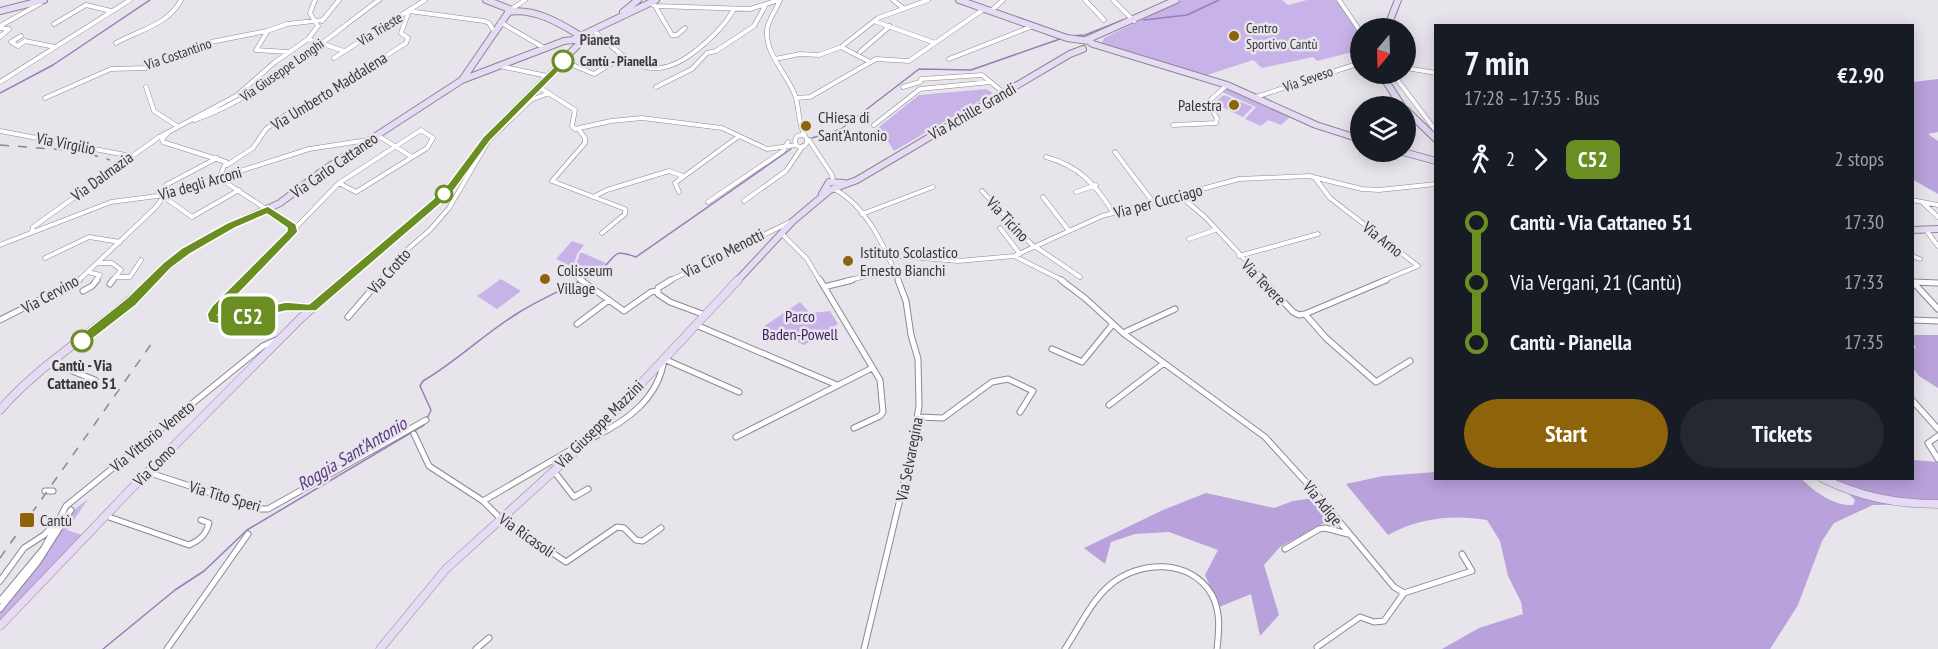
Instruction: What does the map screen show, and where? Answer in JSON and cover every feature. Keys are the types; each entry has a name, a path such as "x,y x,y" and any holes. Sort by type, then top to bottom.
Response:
{"street":[{"path":"0,11 45,0"},
{"path":"0,27 45,0"},
{"path":"0,82 130,0"},
{"path":"116,43 129,35 164,21 175,13 181,0"},
{"path":"315,0 310,13 316,24"},
{"name":"Via Costantino","path":"45,98 111,69 149,67 211,42 267,31 287,24 316,24 323,20 339,0"},
{"name":"Via Giuseppe Longhi","path":"177,126 218,111 246,97 379,0"},
{"name":"Via Trieste","path":"334,58 425,0"},
{"path":"486,0 511,11 551,18 580,38"},
{"path":"462,80 500,22 525,0"},
{"path":"616,18 638,0"},
{"path":"519,106 576,48 580,38 616,18 654,3 679,7 734,9 765,6 779,0"},
{"path":"779,0 769,23 767,35 775,59 796,98 797,123 804,136 804,145"},
{"path":"893,0 905,7"},
{"path":"775,59 800,54 819,55 841,47 874,21 905,7 928,0"},
{"path":"959,0 1085,44 1227,85 1316,125 1350,136"},
{"path":"991,11 1003,0"},
{"path":"1085,0 1104,20"},
{"path":"1113,0 1134,21"},
{"path":"1159,0 1165,6"},
{"name":"Via Achille Grandi","path":"833,185 847,185 1085,44 1176,0"},
{"path":"1339,0 1351,18"},
{"path":"1391,18 1398,0"},
{"path":"654,3 672,35 677,35 685,28"},
{"path":"54,24 86,5 112,11"},
{"path":"656,87 692,69 707,53 716,51 754,26 765,6"},
{"path":"593,30 624,56 648,67 673,67 706,43 726,24 734,9"},
{"path":"796,98 810,97 876,59 909,61 984,9"},
{"path":"409,11 485,21 494,31"},
{"name":"Via Umberto Maddalena","path":"227,165 253,148 266,129 284,116 331,91 406,43 407,38 401,32 409,11"},
{"path":"874,21 934,43"},
{"path":"500,22 546,49"},
{"name":"Via Dalmazia","path":"32,231 33,227 59,207 103,179 131,156 177,126 230,99 288,52 308,39 316,24"},
{"path":"860,52 890,26"},
{"path":"949,59 1034,26"},
{"path":"0,27 9,29 0,38"},
{"path":"267,31 256,50 288,52"},
{"path":"21,36 11,42 18,46 25,41 56,47"},
{"name":"Via Carlo Cattaneo","path":"0,410 20,387 132,302 167,265 186,251 231,226 268,210 368,140 462,80 580,38"},
{"path":"308,39 344,51"},
{"path":"706,43 704,49 707,53"},
{"path":"841,47 870,62"},
{"path":"562,62 594,74 624,56"},
{"path":"500,66 543,81 548,92"},
{"name":"Via Seveso","path":"1256,97 1350,66"},
{"path":"1416,70 1434,74"},
{"path":"903,87 920,82 921,79 982,75 1004,93"},
{"path":"519,106 543,81"},
{"path":"874,125 920,89 991,82"},
{"path":"1401,84 1434,129"},
{"path":"1173,124 1187,126 1216,123 1217,118 1207,103 1227,85"},
{"path":"146,87 154,111 177,126 163,138 163,142 225,161 227,165 219,178 292,226 293,230"},
{"path":"535,91 548,92 575,110 573,128 579,130 603,123 639,118 719,128 762,148 774,148 787,144 815,148"},
{"name":"Via Crotto","path":"348,317 402,254 430,230 449,208 489,140 531,100 548,92"},
{"name":"Via Como","path":"0,626 147,472 301,318 435,203 451,186 486,139 519,106"},
{"path":"1416,120 1434,137"},
{"path":"312,308 286,306 224,321 212,317 216,309 339,183 421,130 432,137 431,144 356,192 339,183"},
{"path":"579,130 585,143 552,181 626,212 602,233"},
{"name":"Via Virgilio","path":"0,131 131,156"},
{"path":"377,135 411,157"},
{"path":"679,192 675,185 683,176 739,136"},
{"path":"744,201 786,171 796,145 804,136"},
{"name":"Via Selvaregina","path":"804,136 815,148 833,185 862,214 886,255 903,292 911,337 919,362 918,417 864,649"},
{"name":"Via degli Arconi","path":"0,244 113,201 164,196 319,147 368,140"},
{"path":"708,202 783,151 787,144"},
{"path":"1115,152 1153,202"},
{"path":"1416,156 1434,160"},
{"path":"1046,157 1078,168 1096,185 1113,212"},
{"path":"166,185 217,158"},
{"path":"593,197 607,190 669,171 683,176"},
{"name":"Via per Cucciago","path":"886,255 958,261 1017,255 1113,212 1239,179 1314,177 1362,189 1378,190 1434,184"},
{"name":"Via Arno","path":"1305,314 1418,266 1330,198 1314,177"},
{"name":"Via Giuseppe Mazzini","path":"384,648 446,569 588,440 781,233 833,185"},
{"path":"1076,192 1096,185"},
{"path":"862,214 933,187"},
{"path":"164,196 192,218 238,190"},
{"name":"Via Ticino","path":"982,191 1035,247 1080,277"},
{"name":"Via Tevere","path":"1179,195 1205,217 1293,312 1299,315 1305,314 1326,338 1376,382 1410,361"},
{"name":"Via Cervino","path":"0,320 72,284 88,272 164,196"},
{"path":"1043,197 1070,231"},
{"path":"1914,200 1938,205"},
{"path":"1922,202 1938,216"},
{"name":"Via Ciro Menotti","path":"581,279 624,311 679,275 765,232 793,221"},
{"path":"999,228 1017,255"},
{"path":"1914,230 1937,228"},
{"path":"1190,239 1215,230"},
{"path":"1926,230 1938,246"},
{"path":"781,233 807,259 880,380 883,412 854,428"},
{"path":"1239,256 1318,234"},
{"name":"Via Cervino","path":"45,258 89,237 120,242"},
{"name":"Via Adige","path":"1017,255 1065,282 1086,298 1123,333 1265,437 1314,491 1394,587 1404,593"},
{"path":"1914,257 1920,259"},
{"path":"117,277 130,277 141,260"},
{"path":"97,263 112,263 121,270 110,284"},
{"path":"824,287 893,269"},
{"path":"83,291 92,286 100,275 88,272"},
{"path":"1914,281 1938,283"},
{"path":"1914,282 1938,309"},
{"path":"657,291 670,302 705,315"},
{"path":"577,324 609,300"},
{"path":"296,307 301,318"},
{"path":"1123,333 1175,309"},
{"path":"1914,320 1938,321"},
{"path":"1052,349 1082,362 1113,324"},
{"path":"696,325 837,385"},
{"name":"Via Vittorio Veneto","path":"0,601 44,548 62,511 74,499 263,346 272,340 281,338"},
{"path":"414,434 429,466 483,501 638,413 663,371 663,359 739,392"},
{"path":"52,363 95,380"},
{"path":"1108,405 1164,363"},
{"path":"736,436 872,368"},
{"path":"918,417 943,418 992,382 1008,379 1033,391 1020,412"},
{"path":"1914,401 1938,429"},
{"name":"Via Tito Speri","path":"147,472 260,509 268,509 426,420"},
{"path":"1938,436 1928,444 1938,459"},
{"path":"538,468 546,476"},
{"path":"553,470 574,497 588,489"},
{"path":"1826,480 1846,491 1873,500 1896,504 1938,504"},
{"path":"45,491 53,491"},
{"name":"Via Ricasoli","path":"483,501 500,518 566,562 578,556 612,528 620,526 626,528 636,540 643,541 661,528"},
{"path":"0,609 38,561 56,535 63,519 71,510"},
{"path":"105,515 189,545 201,540 207,533 209,523 201,520"},
{"name":"Via Vittorio Veneto","path":"0,581 24,548 58,520"},
{"path":"1286,549 1319,529 1325,528 1348,534"},
{"path":"167,649 248,534"},
{"path":"1317,647 1360,617 1374,622 1384,621 1404,593 1472,571 1462,554"},
{"path":"1065,649 1110,585 1138,568 1164,565 1190,572 1207,589 1218,613 1217,649"},
{"path":"476,649 489,638"}],"green space":[{"name":"Centro Sportivo Cantù","path":"1182,0 1282,0 1288,5 1307,0 1336,0 1350,20 1350,53 1317,61 1313,57 1262,68 1253,60 1207,75 1104,46 1102,43 1104,38"},
{"path":"1227,88 1290,117 1281,125 1268,120 1261,126 1245,119 1256,107 1222,92"},
{"path":"986,89 993,93 894,151 879,127 919,95"},
{"name":"Palestra","path":"1224,95 1253,107 1243,117 1214,103"},
{"path":"572,241 584,245 577,254 573,267 556,259"},
{"path":"580,253 606,263 583,278 575,268"},
{"path":"501,279 521,291 497,309 477,296"},
{"name":"Parco Baden-Powell","path":"800,302 810,313 830,311 838,324 804,345 763,327"},
{"path":"88,499 67,530 82,535 0,621 0,611 46,553 70,513"}],"shaded area":[{"path":"1938,79 1938,132 1928,134 1938,141 1938,194 1914,180 1914,82"},
{"path":"1914,335 1938,335 1938,388 1919,376 1914,369 1914,349 1916,348"},
{"path":"1914,460 1938,462 1938,504 1873,505 1834,523 1822,541 1798,605 1770,649 1442,649 1479,628 1523,614 1521,602 1508,576 1500,541 1487,520 1462,517 1423,521 1388,535 1346,484 1383,476 1434,472 1434,480 1803,480 1825,497 1839,503 1853,505 1855,500 1834,480 1914,480"},
{"path":"1206,493 1274,508 1293,501 1315,498 1333,518 1280,547 1264,565 1279,615 1260,636 1251,594 1219,607 1205,575 1218,550 1169,532 1135,534 1111,542 1105,564 1084,548 1163,510"}],"waterway":[{"path":"0,93 53,65 150,0"},
{"name":"Roggia Sant'Antonio","path":"1144,20 1187,15 1219,0"},
{"name":"Roggia Sant'Antonio","path":"1070,36 1085,35 1123,20"},
{"name":"Roggia Sant'Antonio","path":"812,138 841,129 919,69 971,70 1060,39"},
{"name":"Roggia Sant'Antonio","path":"584,279 602,269 616,254 623,253 636,257 791,149"},
{"name":"Roggia Sant'Antonio","path":"103,649 175,590 204,571 247,530 424,425 431,410 420,386 423,381 518,313 580,281"}],"railway":[{"path":"0,145 79,151 110,160"},
{"path":"0,558 152,343"}],"bus line":[{"name":"C52","path":"82,341 132,302 167,265 186,251 231,226 268,210 292,226 293,232 216,309 212,317 224,321 286,306 312,308 445,194 486,139 563,61"}],"place":[{"name":"Centro Sportivo Cantù","path":"1234,36"},
{"name":"Cantù - Pianella","path":"563,61"},
{"name":"Palestra","path":"1234,105"},
{"name":"CHiesa di Sant'Antonio","path":"806,126"},
{"name":"Istituto Scolastico Ernesto Bianchi","path":"848,261"},
{"name":"Colisseum Village","path":"545,279"},
{"name":"Cantù - Via Cattaneo 51","path":"82,341"},
{"name":"Cantù","path":"27,520"}],"district":[{"name":"Pianeta","path":"600,40"}]}
